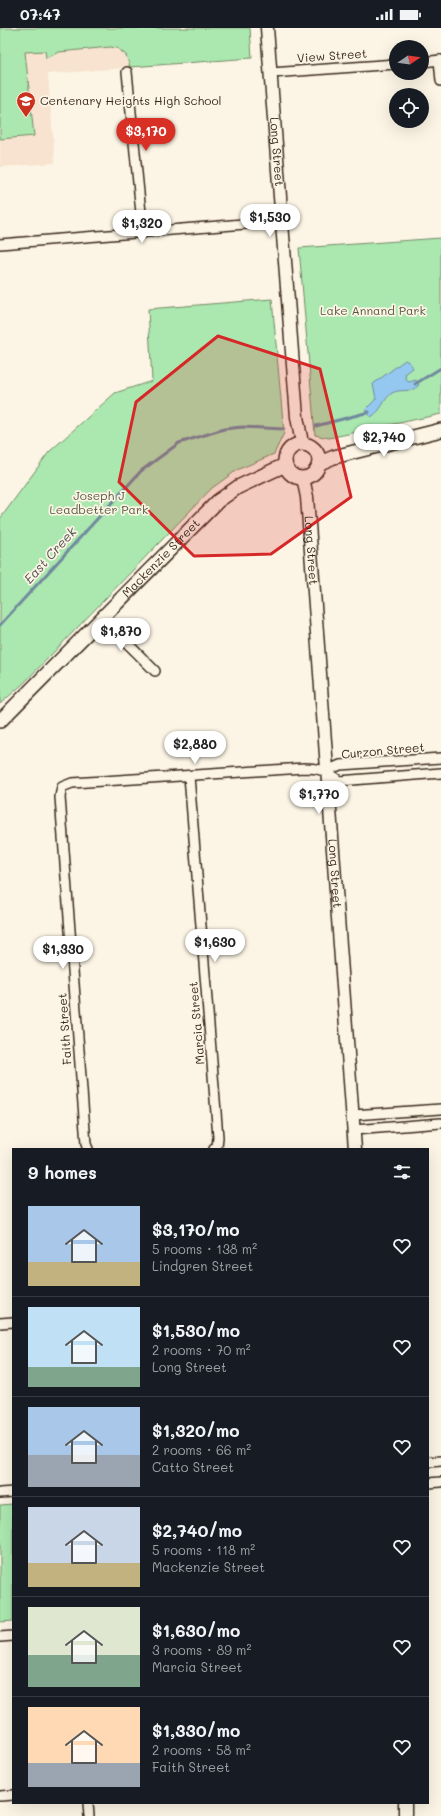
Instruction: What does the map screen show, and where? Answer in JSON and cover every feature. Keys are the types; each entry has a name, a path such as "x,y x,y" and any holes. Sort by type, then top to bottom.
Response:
{"main road":[{"path":"320,463 334,457 441,430"},
{"path":"302,443 313,447 317,451 320,463 316,472 303,478 292,475 285,465 288,450 292,446 302,443"},
{"name":"Mackenzie Street","path":"0,721 218,501 238,487 285,465"}],"street":[{"name":"Long Street","path":"267,28 297,422 302,443"},
{"path":"429,61 440,60 441,80"},
{"name":"View Street","path":"271,73 389,65"},
{"path":"127,72 144,234"},
{"path":"0,244 144,234 281,221"},
{"name":"Long Street","path":"303,478 306,497 328,771 355,1148"},
{"path":"102,618 154,671"},
{"name":"Curzon Street","path":"328,771 340,766 441,758"},
{"name":"Curzon Street","path":"62,787 72,783 304,768 319,768 328,771 339,781 441,772"},
{"name":"Marcia Street","path":"189,776 218,1137 215,1148"},
{"name":"Faith Street","path":"62,787 60,797 86,1144 88,1148"},
{"path":"353,1116 441,1109"},
{"path":"354,1130 441,1123"},
{"path":"0,1323 12,1322"},
{"path":"429,1462 441,1461"},
{"path":"429,1483 441,1482"},
{"path":"0,1493 12,1492"},
{"path":"0,1637 12,1636"},
{"path":"0,1796 12,1795"},
{"path":"88,1804 89,1816"},
{"path":"404,1804 406,1816"}],"highlighted area":[{"path":"218,336 320,369 351,497 271,554 194,556 119,482 136,402"}],"shaded area":[{"name":"Centenary Heights High School","path":"0,28 250,28 252,58 48,74 55,163 0,167"}],"green space":[{"name":"Centenary Heights High School","path":"0,28 250,28 252,58 130,67 126,55 117,48 110,47 59,52 46,58 45,51 25,52 34,136 0,139"},
{"name":"Lake Annand Park","path":"441,238 441,414 329,438 315,435 299,248"},
{"name":"Joseph J Leadbetter Park","path":"272,299 284,433 274,454 237,470 212,488 24,683 0,704 0,519 49,452 115,393 152,381 148,309"},
{"path":"12,1504 12,1621 0,1622 0,1505"}],"water":[{"path":"405,360 410,363 413,368 405,374 406,380 409,382 416,380 419,385 413,389 395,392 389,395 378,411 371,417 366,413 366,409 376,399 373,384"}],"waterway":[{"name":"East Creek","path":"415,384 441,368"},
{"name":"East Creek","path":"316,426 369,412"},
{"name":"East Creek","path":"0,625 141,471 179,443 224,429 242,427 284,429"}],"place":[{"name":"Centenary Heights High School","path":"26,118"}]}
